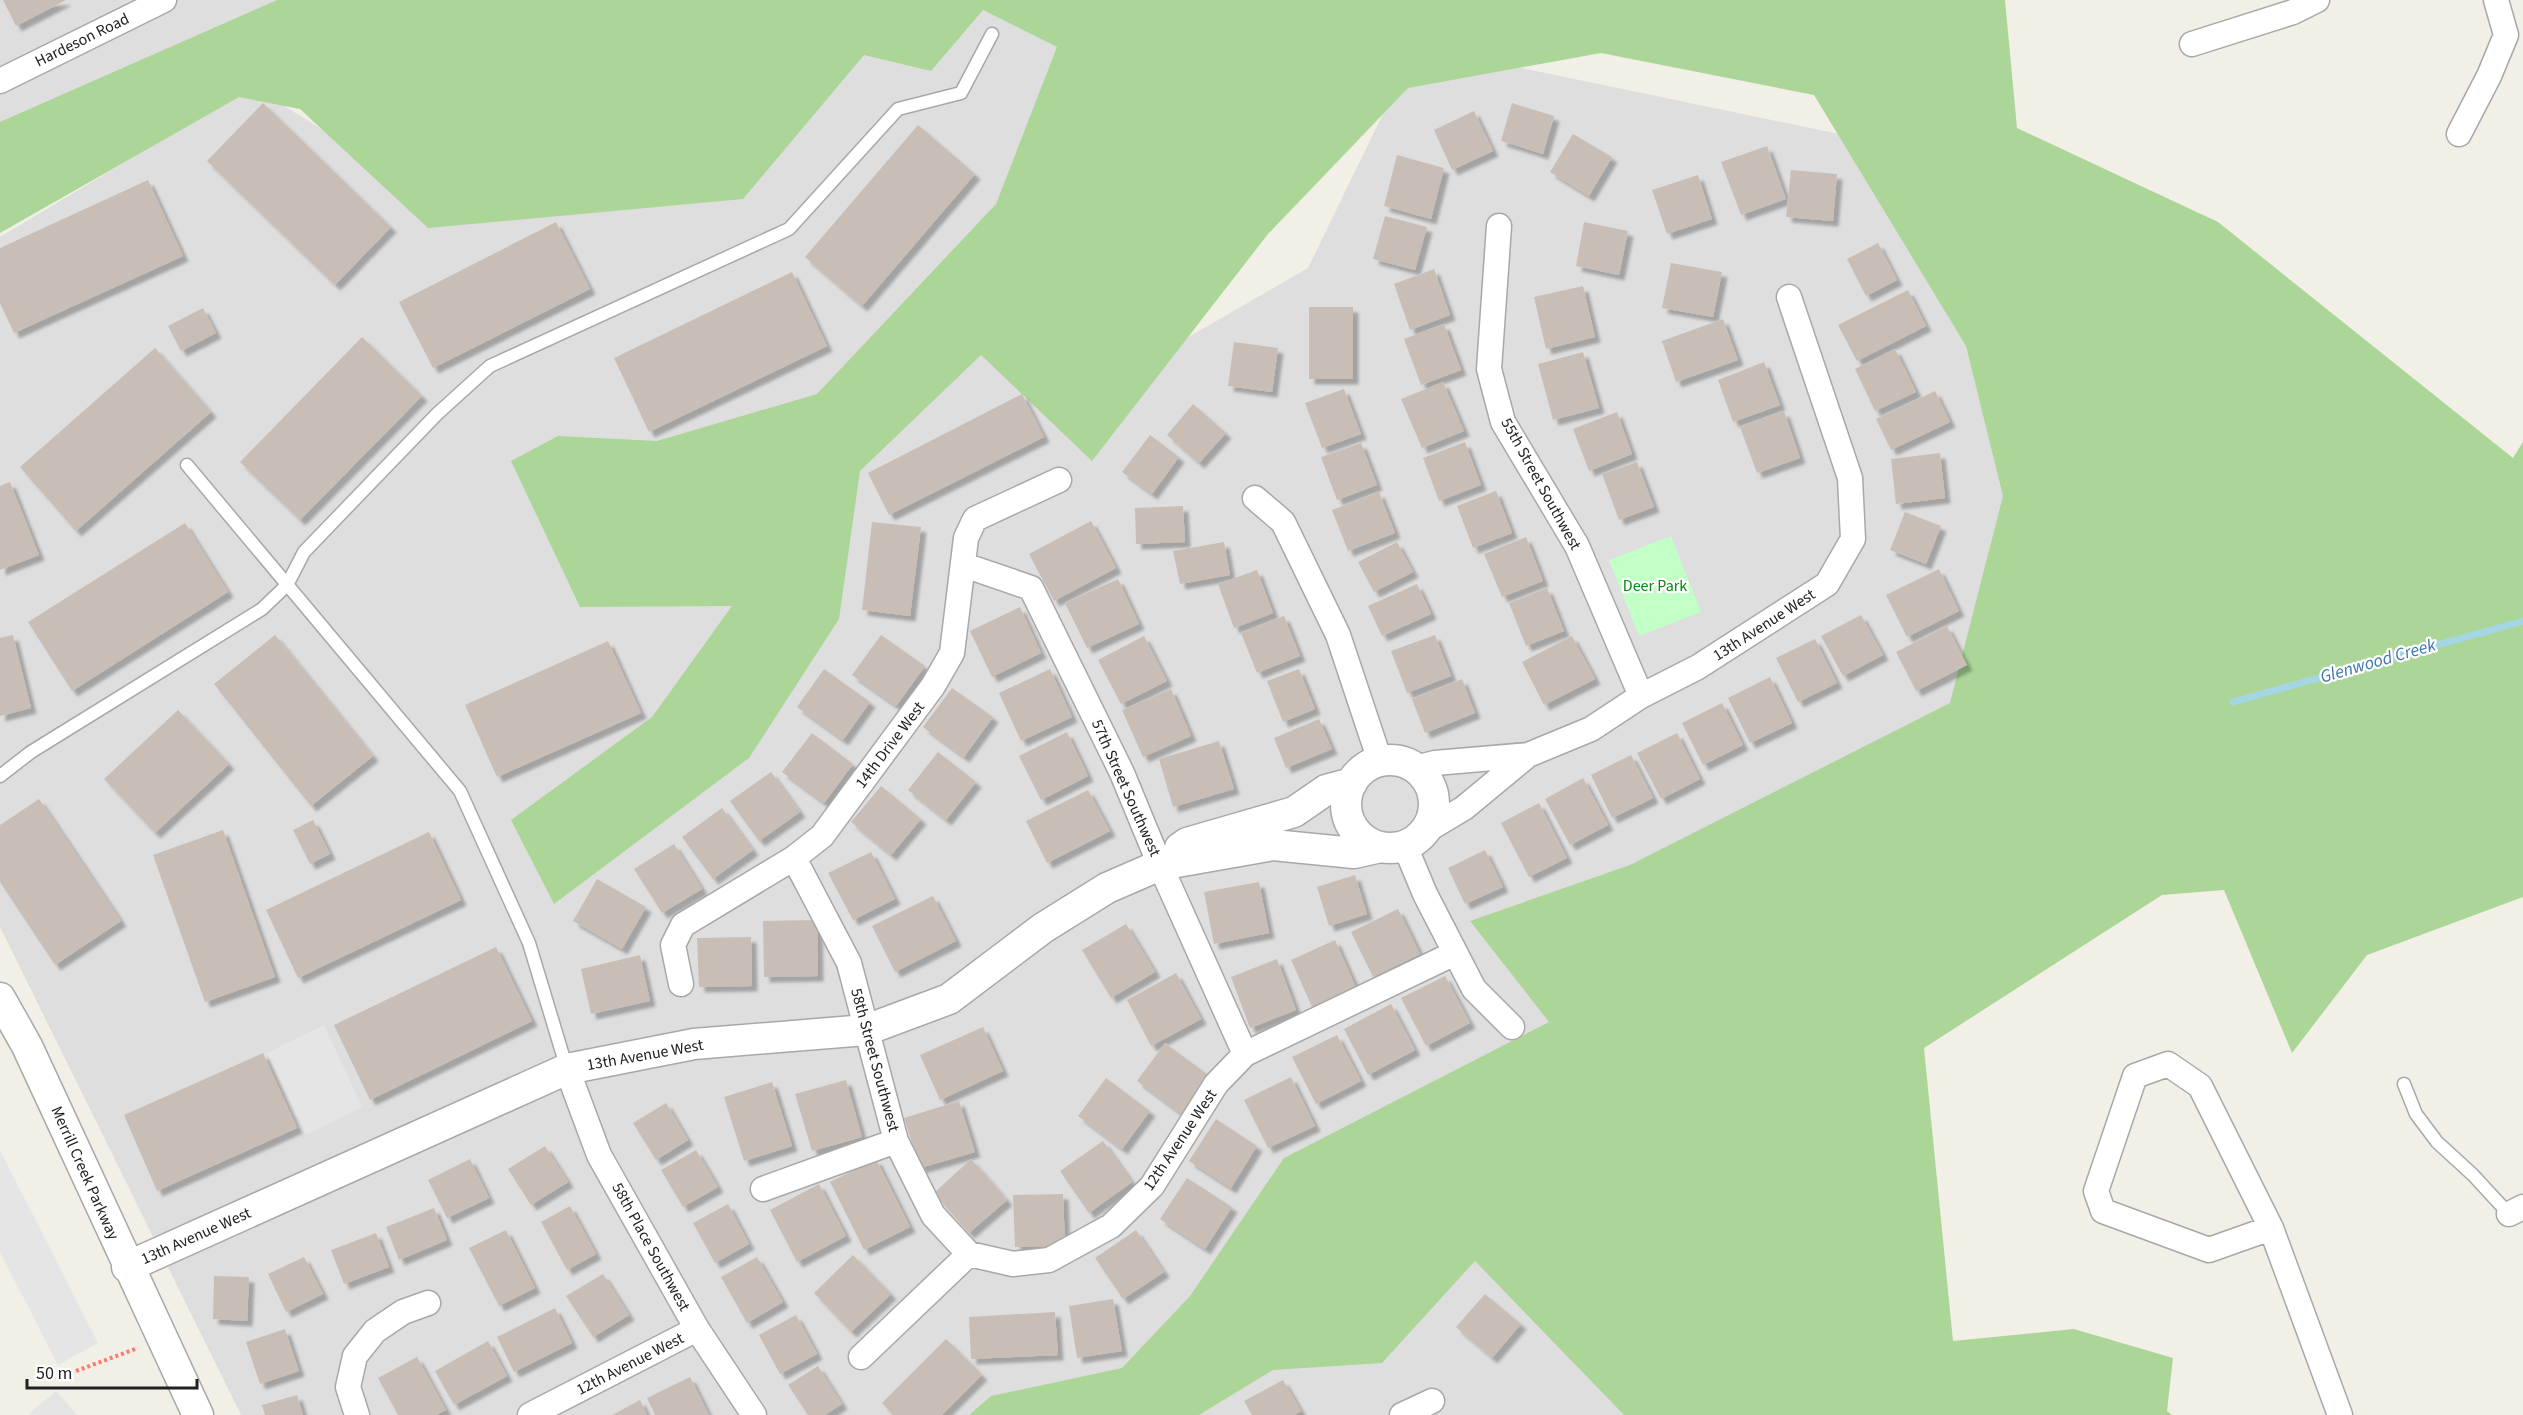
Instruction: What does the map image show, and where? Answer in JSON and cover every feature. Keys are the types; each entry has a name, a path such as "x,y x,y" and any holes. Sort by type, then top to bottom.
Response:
{"street":[{"name":"Hardeson Road","path":"0,81 164,0"},
{"path":"2192,44 2293,12 2317,0"},
{"path":"2459,134 2489,76 2506,34 2496,0"},
{"name":"55th Street Southwest","path":"1499,226 1489,369 1503,422 1576,546 1641,696"},
{"name":"13th Avenue West","path":"1415,768 1435,763 1528,754 1591,729 1641,696 1698,667 1827,584 1853,539 1850,478 1789,297"},
{"name":"14th Drive West","path":"681,984 673,945 683,925 794,858 822,836 933,686 952,653 966,538 975,519 1059,480"},
{"path":"1255,498 1283,522 1338,635 1380,761"},
{"name":"57th Street Southwest","path":"964,565 1031,588 1122,773 1160,865 1245,1054"},
{"name":"13th Avenue West","path":"127,1267 567,1069 694,1044 866,1030 949,999 1043,928 1107,888 1160,865 1273,846 1354,853 1404,842 1464,808 1528,754"},
{"path":"1396,760 1415,768 1429,782 1434,801 1431,821 1404,842 1364,840 1351,824 1346,803 1352,783 1366,768 1380,761 1396,760"},
{"name":"13th Avenue West","path":"1160,865 1187,843 1294,813 1326,790 1352,783"},
{"path":"1404,842 1425,894 1474,989 1512,1027"},
{"name":"58th Street Southwest","path":"794,858 849,963 896,1141 933,1215 969,1254"},
{"name":"12th Avenue West","path":"969,1254 1012,1264 1049,1260 1111,1226 1152,1186 1216,1084 1245,1054 1455,953"},
{"name":"Merrill Creek Parkway","path":"0,998 32,1056 127,1267 198,1415"},
{"path":"2271,1228 2209,1250 2103,1211 2096,1191 2135,1076 2168,1064 2200,1086 2271,1228 2340,1415"},
{"name":"58th Place Southwest","path":"567,1069 599,1155 697,1329 754,1415"},
{"path":"763,1189 896,1141"},
{"path":"861,1357 969,1254"},
{"path":"357,1415 348,1387 355,1356 375,1331 403,1312 428,1303"},
{"name":"12th Avenue West","path":"530,1415 697,1329"},
{"path":"1402,1415 1432,1401"}],"lane":[{"path":"0,776 32,753 262,609 287,585 304,552 437,414 490,366 789,229 898,109 961,93 992,34"},
{"path":"187,465 460,791 529,943 567,1069"},
{"path":"2404,1084 2416,1114 2437,1142 2516,1210"}],"path":[{"path":"76,1371 161,1339"}],"shaded area":[{"path":"0,0 338,0 0,139"},
{"path":"858,0 1032,0 1088,25 1075,403 1308,268 1416,46 1897,146 2041,394 1997,725 1599,1059 1169,1366 1042,1415 241,1415 0,927 0,237 252,86 425,193"},
{"path":"324,1025 362,1107 306,1135 267,1053"},
{"path":"0,1150 98,1343 58,1365 0,1252"},
{"path":"1508,1234 1629,1415 1157,1415"},
{"path":"56,1391 77,1415 29,1415 32,1411"}],"green space":[{"path":"277,0 2005,0 2017,128 2218,222 2513,458 2523,442 2523,897 2367,955 2292,1053 2224,890 2162,895 1924,1048 1953,1341 2074,1329 2173,1358 2167,1411 2172,1415 1624,1415 1475,1261 1382,1363 1273,1370 1199,1415 969,1415 991,1396 1122,1368 1190,1296 1284,1158 1549,1022 1470,921 1630,865 1950,703 2003,496 1966,346 1814,95 1601,53 1408,88 1268,234 1092,461 981,355 860,471 839,619 749,758 554,904 511,820 652,717 732,606 580,607 511,461 558,436 657,441 817,394 996,204 1057,47 983,10 931,71 864,55 743,199 428,228 300,109 239,97 0,233 0,122"},
{"name":"Deer Park","path":"1671,536 1701,612 1639,636 1609,560"}],"building":[{"path":"3,0 66,0 16,26"},
{"path":"263,103 391,227 335,285 207,161"},
{"path":"1512,103 1554,116 1543,154 1501,141"},
{"path":"1474,111 1493,151 1452,170 1434,130"},
{"path":"918,125 975,174 862,306 805,257"},
{"path":"1573,134 1612,157 1589,196 1550,172"},
{"path":"1767,146 1786,199 1741,215 1721,162"},
{"path":"1397,155 1444,168 1431,219 1384,206"},
{"path":"1791,170 1837,174 1833,221 1786,217"},
{"path":"1698,175 1712,219 1667,234 1652,190"},
{"path":"148,180 183,256 14,333 0,303 0,248"},
{"path":"1385,216 1427,227 1415,270 1373,259"},
{"path":"556,222 590,289 433,368 399,302"},
{"path":"1584,222 1628,231 1619,275 1576,266"},
{"path":"1878,243 1897,280 1866,296 1847,259"},
{"path":"1671,263 1722,272 1713,317 1662,308"},
{"path":"1434,269 1450,315 1410,330 1394,284"},
{"path":"792,272 827,346 649,432 614,358"},
{"path":"1583,286 1595,337 1546,349 1534,297"},
{"path":"1908,290 1926,326 1857,361 1838,325"},
{"path":"1309,307 1353,307 1353,379 1309,379"},
{"path":"203,308 216,333 181,351 168,326"},
{"path":"1723,319 1738,360 1676,382 1662,341"},
{"path":"1444,324 1461,370 1421,385 1404,339"},
{"path":"362,337 422,396 300,520 240,462"},
{"path":"1234,342 1278,348 1272,392 1228,386"},
{"path":"155,348 211,412 76,531 20,467"},
{"path":"1895,349 1916,392 1875,411 1855,369"},
{"path":"1583,352 1599,408 1553,420 1538,364"},
{"path":"1764,362 1780,405 1733,422 1718,380"},
{"path":"1443,382 1464,431 1422,448 1401,399"},
{"path":"1344,389 1361,434 1322,448 1305,403"},
{"path":"1935,391 1950,422 1891,450 1876,419"},
{"path":"1022,394 1044,437 889,515 868,473"},
{"path":"1193,404 1226,433 1199,463 1167,435"},
{"path":"1784,411 1800,458 1757,473 1740,427"},
{"path":"1617,412 1632,454 1589,471 1573,429"},
{"path":"1150,435 1179,457 1152,494 1122,472"},
{"path":"1465,442 1481,485 1439,501 1423,458"},
{"path":"1361,443 1377,485 1337,500 1321,457"},
{"path":"1940,453 1945,498 1896,504 1891,459"},
{"path":"1637,462 1654,507 1619,520 1602,474"},
{"path":"10,482 39,555 0,570 0,486"},
{"path":"1496,491 1512,533 1473,548 1457,506"},
{"path":"1379,492 1395,533 1348,551 1332,510"},
{"path":"1183,506 1185,542 1136,544 1135,508"},
{"path":"1905,512 1941,526 1926,564 1890,550"},
{"path":"1091,521 1116,568 1054,601 1029,554"},
{"path":"872,522 921,527 910,616 862,610"},
{"path":"185,523 228,592 72,691 28,622"},
{"path":"1526,537 1543,581 1502,597 1484,554"},
{"path":"1224,542 1230,575 1180,584 1173,551"},
{"path":"1397,542 1413,572 1374,592 1358,562"},
{"path":"1939,569 1959,611 1907,637 1886,595"},
{"path":"1257,570 1273,613 1234,628 1218,584"},
{"path":"1118,579 1139,624 1087,648 1065,603"},
{"path":"1417,584 1431,614 1382,636 1368,606"},
{"path":"1547,588 1564,631 1526,646 1509,603"},
{"path":"1020,607 1041,653 992,677 970,631"},
{"path":"1861,615 1883,655 1843,676 1821,636"},
{"path":"1284,616 1300,656 1257,673 1241,633"},
{"path":"1947,626 1967,665 1916,691 1896,652"},
{"path":"13,635 31,708 0,716 0,638"},
{"path":"275,635 373,756 311,806 214,684"},
{"path":"881,635 925,666 896,706 852,675"},
{"path":"1435,635 1451,676 1407,693 1391,651"},
{"path":"1144,636 1167,681 1121,704 1098,660"},
{"path":"1572,636 1595,679 1544,705 1522,662"},
{"path":"1815,639 1837,683 1798,702 1776,658"},
{"path":"608,641 641,713 497,777 465,705"},
{"path":"824,669 870,702 843,740 797,707"},
{"path":"1050,669 1072,717 1021,741 999,693"},
{"path":"1299,669 1315,709 1283,722 1267,681"},
{"path":"1770,677 1792,723 1750,743 1728,698"},
{"path":"1462,679 1475,713 1425,733 1412,699"},
{"path":"952,688 993,717 964,757 923,727"},
{"path":"1171,689 1191,736 1143,757 1122,710"},
{"path":"1722,703 1743,745 1703,765 1682,723"},
{"path":"178,710 229,764 155,833 104,779"},
{"path":"1319,719 1332,749 1286,768 1274,738"},
{"path":"1067,732 1088,776 1041,800 1019,756"},
{"path":"812,733 853,764 824,803 782,772"},
{"path":"1677,733 1700,779 1661,799 1637,753"},
{"path":"1219,741 1234,789 1173,807 1159,759"},
{"path":"938,752 976,782 946,820 908,790"},
{"path":"1631,755 1653,798 1612,818 1591,775"},
{"path":"771,772 800,812 759,841 730,801"},
{"path":"1583,778 1608,825 1570,845 1545,799"},
{"path":"881,786 921,819 891,855 851,822"},
{"path":"1088,790 1110,831 1047,863 1026,821"},
{"path":"39,799 121,921 55,965 0,882 0,825"},
{"path":"1539,803 1567,858 1529,877 1501,823"},
{"path":"722,808 753,850 713,879 682,837"},
{"path":"313,820 330,854 310,864 293,830"},
{"path":"223,830 275,977 205,1002 153,855"},
{"path":"429,832 461,900 298,978 266,910"},
{"path":"674,844 702,889 662,913 634,869"},
{"path":"1485,850 1503,887 1465,904 1448,868"},
{"path":"871,852 895,899 853,920 828,873"},
{"path":"1355,875 1367,914 1329,926 1317,887"},
{"path":"597,879 646,907 622,949 573,921"},
{"path":"1259,882 1269,933 1214,944 1204,892"},
{"path":"933,896 956,941 895,972 872,926"},
{"path":"1398,909 1420,954 1373,977 1351,932"},
{"path":"817,920 818,976 764,977 763,921"},
{"path":"1126,924 1155,972 1111,998 1082,950"},
{"path":"751,937 752,986 699,987 697,938"},
{"path":"1335,940 1357,990 1313,1009 1291,960"},
{"path":"496,947 532,1021 370,1100 334,1025"},
{"path":"640,955 650,1001 591,1014 581,969"},
{"path":"1277,959 1296,1010 1250,1028 1231,977"},
{"path":"1176,973 1201,1019 1151,1046 1127,1000"},
{"path":"1445,976 1470,1023 1426,1046 1401,998"},
{"path":"1391,1004 1415,1050 1368,1075 1344,1029"},
{"path":"983,1027 1003,1071 940,1100 920,1055"},
{"path":"1337,1035 1361,1081 1316,1104 1292,1057"},
{"path":"1165,1043 1211,1077 1183,1115 1137,1081"},
{"path":"263,1053 297,1128 157,1191 124,1115"},
{"path":"1291,1077 1315,1126 1268,1148 1244,1100"},
{"path":"1106,1078 1150,1111 1122,1149 1078,1116"},
{"path":"846,1080 862,1137 812,1151 795,1094"},
{"path":"772,1082 792,1146 744,1161 724,1097"},
{"path":"959,1101 975,1152 920,1168 904,1118"},
{"path":"666,1103 688,1140 656,1160 633,1123"},
{"path":"1216,1119 1257,1146 1231,1188 1189,1161"},
{"path":"1103,1141 1132,1182 1089,1213 1060,1171"},
{"path":"545,1146 568,1182 531,1205 508,1169"},
{"path":"696,1150 718,1187 683,1207 661,1170"},
{"path":"470,1159 489,1198 447,1218 428,1180"},
{"path":"876,1159 910,1227 864,1250 830,1182"},
{"path":"971,1159 1007,1200 969,1233 934,1193"},
{"path":"1187,1178 1232,1207 1205,1249 1160,1219"},
{"path":"819,1184 846,1236 797,1262 770,1210"},
{"path":"1063,1194 1065,1246 1015,1247 1013,1195"},
{"path":"728,1204 749,1244 715,1263 693,1223"},
{"path":"570,1206 596,1254 567,1270 541,1222"},
{"path":"434,1208 447,1240 399,1260 386,1227"},
{"path":"506,1230 535,1288 499,1306 469,1248"},
{"path":"1136,1230 1164,1272 1123,1299 1095,1258"},
{"path":"376,1233 389,1267 344,1284 331,1250"},
{"path":"853,1255 891,1294 851,1332 814,1293"},
{"path":"304,1257 323,1294 286,1312 268,1274"},
{"path":"757,1257 783,1302 747,1323 721,1277"},
{"path":"603,1274 629,1315 593,1337 566,1296"},
{"path":"214,1276 249,1277 247,1321 213,1319"},
{"path":"1485,1294 1521,1324 1492,1358 1456,1327"},
{"path":"1113,1299 1122,1351 1077,1358 1069,1306"},
{"path":"555,1308 572,1343 514,1372 497,1337"},
{"path":"1055,1312 1058,1355 971,1359 969,1317"},
{"path":"796,1315 817,1354 780,1374 759,1335"},
{"path":"285,1329 299,1371 260,1384 246,1342"},
{"path":"946,1339 982,1375 942,1415 893,1415 882,1403"},
{"path":"488,1341 507,1376 454,1405 435,1371"},
{"path":"417,1357 446,1410 436,1415 398,1415 378,1378"},
{"path":"818,1366 842,1404 825,1415 808,1415 788,1385"},
{"path":"690,1377 709,1415 655,1415 647,1398"},
{"path":"1283,1380 1301,1411 1294,1415 1252,1415 1244,1401"},
{"path":"297,1395 303,1415 265,1415 262,1405"},
{"path":"640,1400 647,1415 612,1415"}],"waterway":[{"name":"Glenwood Creek","path":"2233,702 2523,621"}]}
